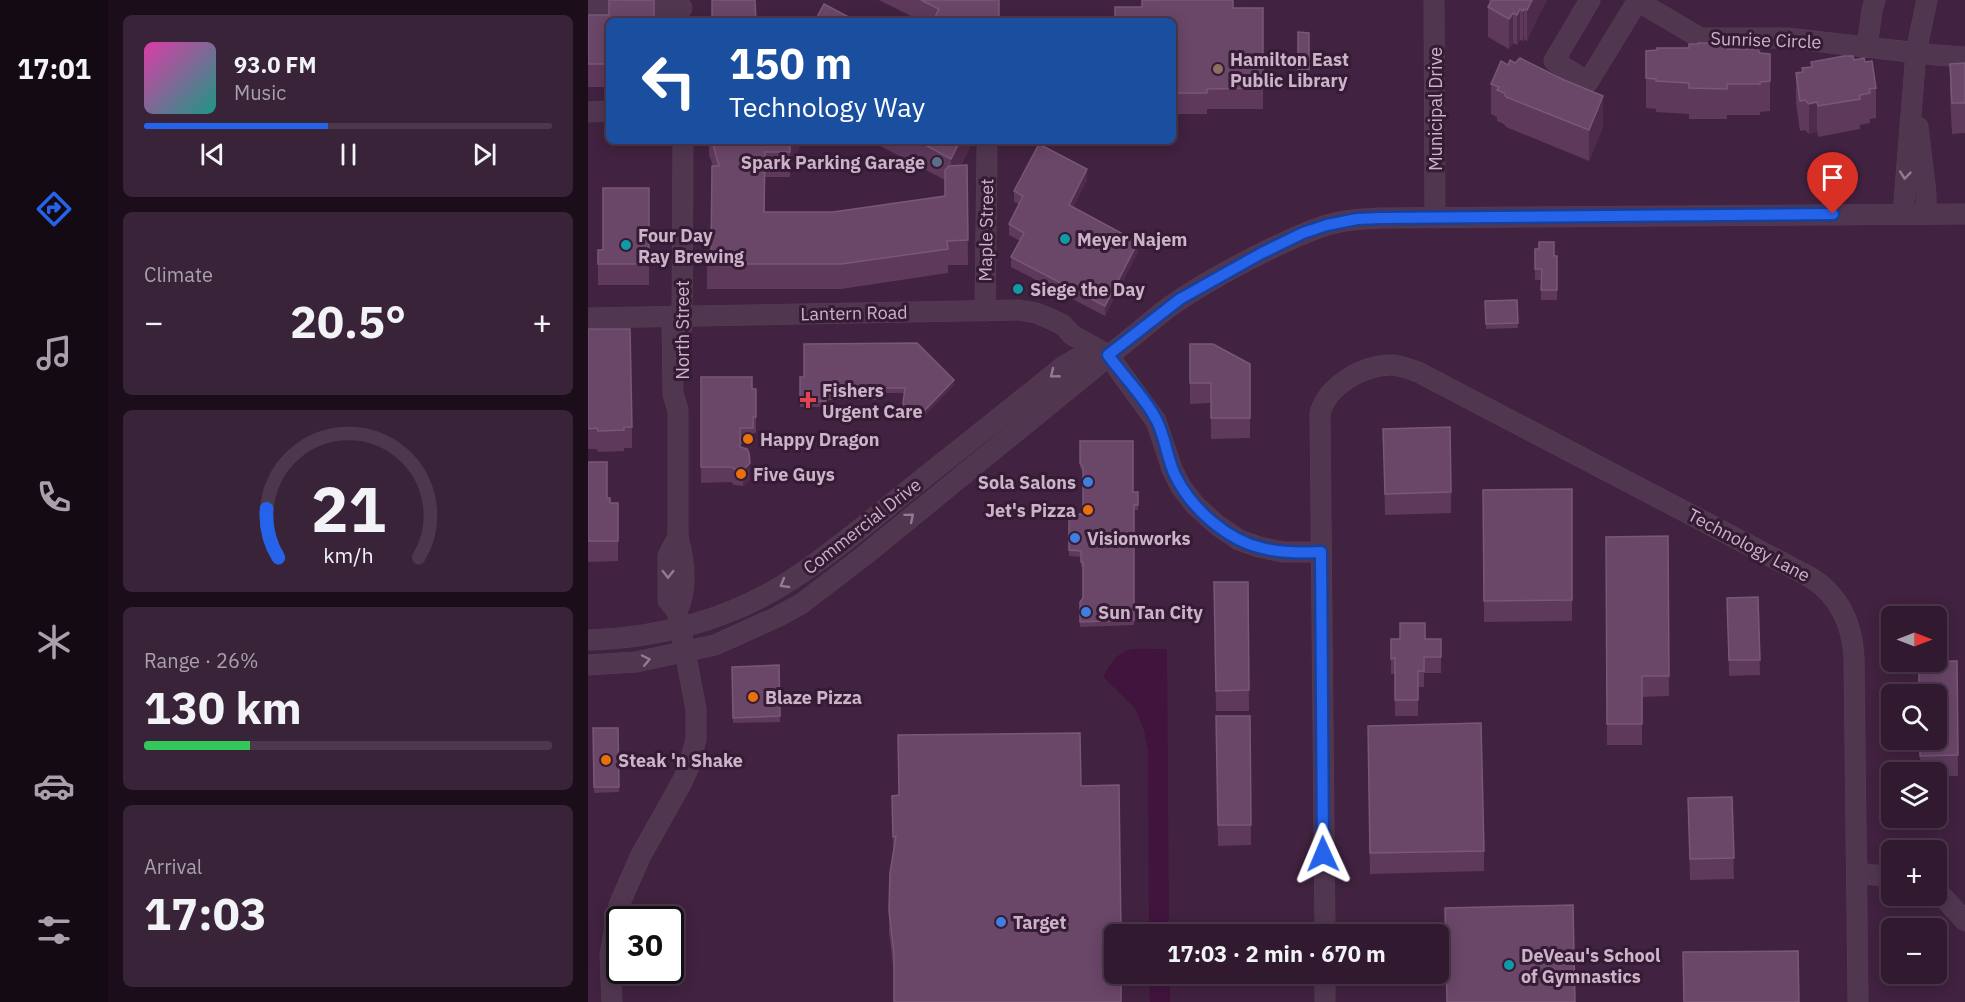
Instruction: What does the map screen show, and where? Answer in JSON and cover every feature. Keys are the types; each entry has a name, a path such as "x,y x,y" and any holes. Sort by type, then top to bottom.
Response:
{"street":[{"name":"Municipal Drive","path":"1434,0 1435,218"},
{"name":"Sunrise Circle","path":"1590,0 1554,61 1588,82 1637,0 1700,38 1787,38 1965,57"},
{"path":"1867,47 1875,0"},
{"path":"1903,214 1916,52 1927,0"},
{"path":"588,9 682,10"},
{"path":"1914,96 1926,193 1926,214"},
{"path":"588,112 606,111"},
{"name":"North Street","path":"681,632 683,555 678,537 678,411 673,394 683,144"},
{"name":"Maple Street","path":"985,311 987,149"},
{"path":"1321,552 1283,552 1258,548 1239,540 1206,515 1186,494 1176,479 1156,421 1108,355 1180,299 1218,276 1303,233 1357,219 1965,214"},
{"name":"Lantern Road","path":"588,318 1019,310 1036,312 1063,325 1072,335 1108,355"},
{"name":"Commercial Drive","path":"588,640 681,632 716,645 777,617 820,590 1074,386 1108,355"},
{"name":"Commercial Drive","path":"588,665 636,662 681,632 737,609 790,580 870,520 1061,368 1076,359 1108,355"},
{"name":"Technology Lane","path":"1325,924 1320,431 1323,404 1345,381 1375,367 1389,365 1418,372 1810,577 1822,585 1842,610 1850,628 1854,646 1858,1002"},
{"path":"612,1002 610,955 619,905 641,855 682,782 694,747 696,716 681,632"},
{"path":"1857,873 1881,876"},
{"path":"1947,901 1965,921"},
{"path":"1325,984 1325,1002"}],"shaded area":[{"path":"1136,649 1167,649 1169,924 1149,924 1148,751 1144,730 1135,708 1103,677 1116,658 1122,653"},
{"path":"1149,984 1170,984 1170,1002 1150,1002"}],"building":[{"path":"609,0 654,0 654,18 606,18 606,64 588,64 588,15 609,15"},
{"path":"712,0 755,0 756,18 712,18"},
{"path":"921,0 999,0 999,18 934,18 939,9"},
{"name":"Hamilton East Public Library","path":"1142,0 1233,0 1233,8 1263,8 1263,88 1207,89 1207,93 1176,93 1176,18 1115,18 1115,7 1142,7"},
{"path":"1492,0 1532,0 1527,10 1520,9 1517,15 1513,13 1509,19 1488,7"},
{"path":"824,4 850,18 817,18"},
{"path":"1298,32 1309,33 1309,69 1298,69"},
{"path":"1720,43 1720,45 1728,45 1728,49 1758,49 1760,53 1770,54 1770,81 1760,82 1760,84 1727,84 1727,89 1689,88 1689,83 1656,81 1656,79 1646,78 1646,51 1657,50 1657,48 1689,48 1689,44"},
{"path":"1853,56 1854,60 1864,58 1865,62 1872,61 1876,88 1869,89 1870,93 1860,95 1860,99 1818,106 1817,102 1809,104 1805,100 1800,101 1796,73 1803,72 1802,68 1812,67 1811,62"},
{"path":"1520,58 1603,96 1589,130 1506,97 1504,93 1497,90 1499,87 1491,84 1501,61 1508,65 1510,60 1515,63"},
{"path":"1965,63 1965,103 1952,103 1950,64"},
{"path":"713,144 790,144 790,152 765,152 764,212 833,212 945,196 945,170 949,166 967,165 968,240 947,241 948,249 841,264 707,264 707,251 711,251 712,166 719,166"},
{"path":"924,144 958,144 951,159"},
{"name":"Meyer Najem","path":"1039,144 1087,169 1069,205 1138,242 1105,306 1011,257 1024,233 1009,224 1023,196 1014,191"},
{"name":"Four Day Ray Brewing","path":"603,188 649,188 649,264 598,264 598,250 603,250"},
{"path":"1539,242 1554,242 1554,256 1557,256 1557,290 1541,290 1542,269 1535,269 1535,249 1539,249"},
{"path":"1517,300 1518,323 1486,324 1485,301"},
{"path":"588,329 630,329 632,427 624,427 624,430 588,429"},
{"path":"917,343 954,380 923,412 910,413 905,409 903,403 905,388 877,388 877,395 826,395 826,401 800,402 800,377 804,377 804,344"},
{"path":"1190,344 1213,344 1250,364 1250,418 1211,418 1211,383 1190,383"},
{"path":"701,377 752,377 752,389 756,389 756,417 753,417 753,428 740,428 740,447 747,449 750,463 743,470 731,467 701,467"},
{"path":"1450,427 1451,492 1385,494 1383,429"},
{"path":"1080,441 1133,441 1133,492 1138,492 1138,505 1134,505 1134,620 1080,622 1083,562 1081,562 1081,551 1069,550 1069,514 1083,514 1083,467 1080,463"},
{"path":"588,462 607,462 607,498 610,498 610,503 618,503 618,541 588,541"},
{"path":"1572,489 1572,600 1484,601 1483,490"},
{"path":"1668,536 1669,676 1642,676 1642,724 1607,724 1606,537"},
{"path":"1214,582 1248,582 1249,690 1216,691"},
{"path":"1758,597 1760,660 1729,660 1727,598"},
{"path":"1400,623 1425,623 1425,639 1441,639 1441,657 1424,657 1424,671 1418,671 1418,700 1395,700 1395,658 1391,659 1391,639 1400,639"},
{"path":"1947,661 1957,661 1958,755 1920,756 1920,750 1947,750 1947,684 1919,684 1919,672 1947,672"},
{"path":"779,665 780,716 733,718 732,667"},
{"path":"1216,716 1250,716 1251,825 1218,825"},
{"path":"1481,723 1484,851 1370,853 1368,726"},
{"path":"593,728 618,728 619,787 594,787"},
{"path":"1080,733 1081,786 1119,785 1121,924 1104,924 1104,984 1121,984 1121,1002 894,1002 894,953 889,911 890,873 896,836 893,837 892,796 899,795 898,735"},
{"path":"1732,797 1734,858 1690,859 1688,798"},
{"name":"DeVeau's School of Gymnastics","path":"1573,905 1575,1002 1447,1002 1449,924 1445,924 1445,908"},
{"path":"1798,951 1799,1002 1684,1002 1683,952"}],"place":[{"name":"Hamilton East Public Library","path":"1218,69"},
{"name":"Spark Parking Garage","path":"937,162"},
{"name":"Meyer Najem","path":"1065,239"},
{"name":"Four Day Ray Brewing","path":"626,245"},
{"name":"Siege the Day","path":"1018,289"},
{"name":"Fishers Urgent Care","path":"808,400"},
{"name":"Happy Dragon","path":"748,439"},
{"name":"Five Guys","path":"741,474"},
{"name":"Sola Salons","path":"1088,482"},
{"name":"Jet's Pizza","path":"1088,510"},
{"name":"Visionworks","path":"1075,538"},
{"name":"Sun Tan City","path":"1086,612"},
{"name":"Blaze Pizza","path":"753,697"},
{"name":"Steak 'n Shake","path":"606,760"},
{"name":"Target","path":"1001,922"},
{"name":"DeVeau's School of Gymnastics","path":"1509,965"}],"route":[{"path":"1323,854 1321,552 1295,553 1258,548 1239,540 1216,525 1195,505 1181,487 1172,469 1156,421 1108,355 1165,309 1218,276 1303,233 1342,221 1381,218 1833,214"}]}
